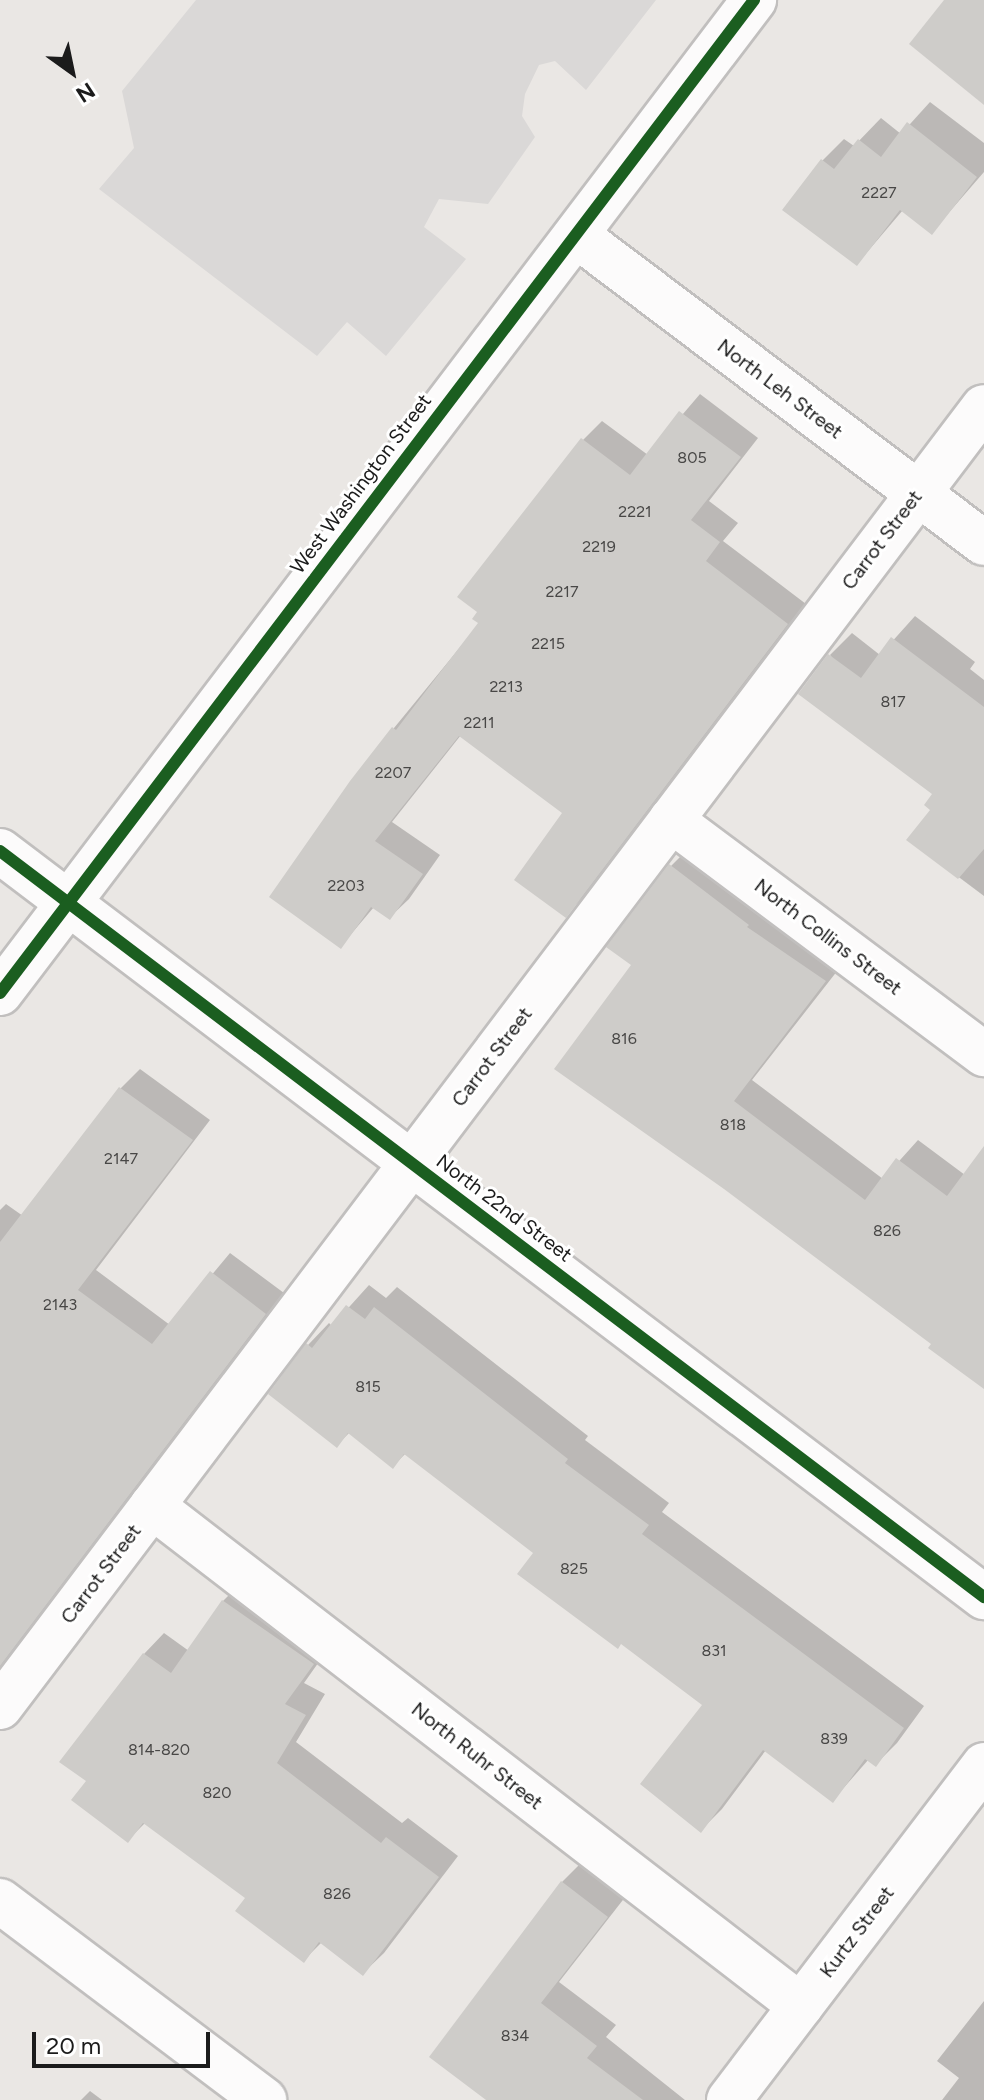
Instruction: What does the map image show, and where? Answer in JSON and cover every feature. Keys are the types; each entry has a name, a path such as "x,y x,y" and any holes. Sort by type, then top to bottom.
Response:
{"street":[{"name":"West Washington Street","path":"0,993 754,0"},
{"name":"North Leh Street","path":"576,235 984,543"},
{"name":"Carrot Street","path":"0,1707 984,407"},
{"name":"North Collins Street","path":"671,820 984,1054"},
{"name":"North 22nd Street","path":"0,851 984,1597"},
{"name":"North Ruhr Street","path":"152,1506 801,2006"},
{"name":"Kurtz Street","path":"729,2100 984,1765"},
{"path":"0,1901 264,2100"}],"shaded area":[{"path":"196,0 656,0 586,90 555,61 539,65 525,94 522,116 535,137 488,204 439,199 424,227 466,259 386,356 347,322 317,356 99,189 134,148 122,91"}],"building":[{"path":"944,0 984,0 984,105 909,44"},
{"path":"907,122 977,177 932,235 900,210 857,266 782,210 821,159 834,169 858,139 881,157"},
{"path":"679,411 741,457 691,520 720,542 706,561 788,624 566,918 514,880 562,813 459,736 375,841 423,874 390,920 371,907 341,949 269,897 350,781 392,727 396,730 478,623 472,619 477,612 457,597 581,438 630,475"},
{"path":"891,637 984,707 984,849 958,879 906,840 930,810 924,805 932,794 798,694 828,654 861,678"},
{"path":"669,864 749,925 747,927 826,981 734,1101 865,1200 896,1158 947,1196 984,1146 984,1389 928,1348 931,1344 724,1189 554,1069 631,965 606,947"},
{"path":"119,1087 193,1140 78,1290 152,1344 210,1271 266,1314 0,1666 0,1242"},
{"path":"346,1305 365,1319 374,1307 568,1459 565,1463 649,1525 642,1534 904,1728 876,1767 865,1759 833,1803 763,1750 701,1833 640,1784 702,1705 621,1644 618,1649 517,1574 533,1553 404,1454 393,1469 348,1433 337,1448 268,1394 306,1343 312,1348"},
{"path":"222,1600 314,1664 285,1704 306,1715 277,1763 381,1843 386,1837 439,1877 363,1976 319,1942 304,1963 235,1911 245,1898 143,1823 128,1843 71,1800 86,1781 59,1762 143,1653 171,1673"},
{"path":"561,1881 608,1917 541,2003 597,2046 587,2058 643,2100 486,2100 429,2057"}],"cycle path":[{"path":"0,993 754,0"},
{"path":"0,851 984,1597"}]}
